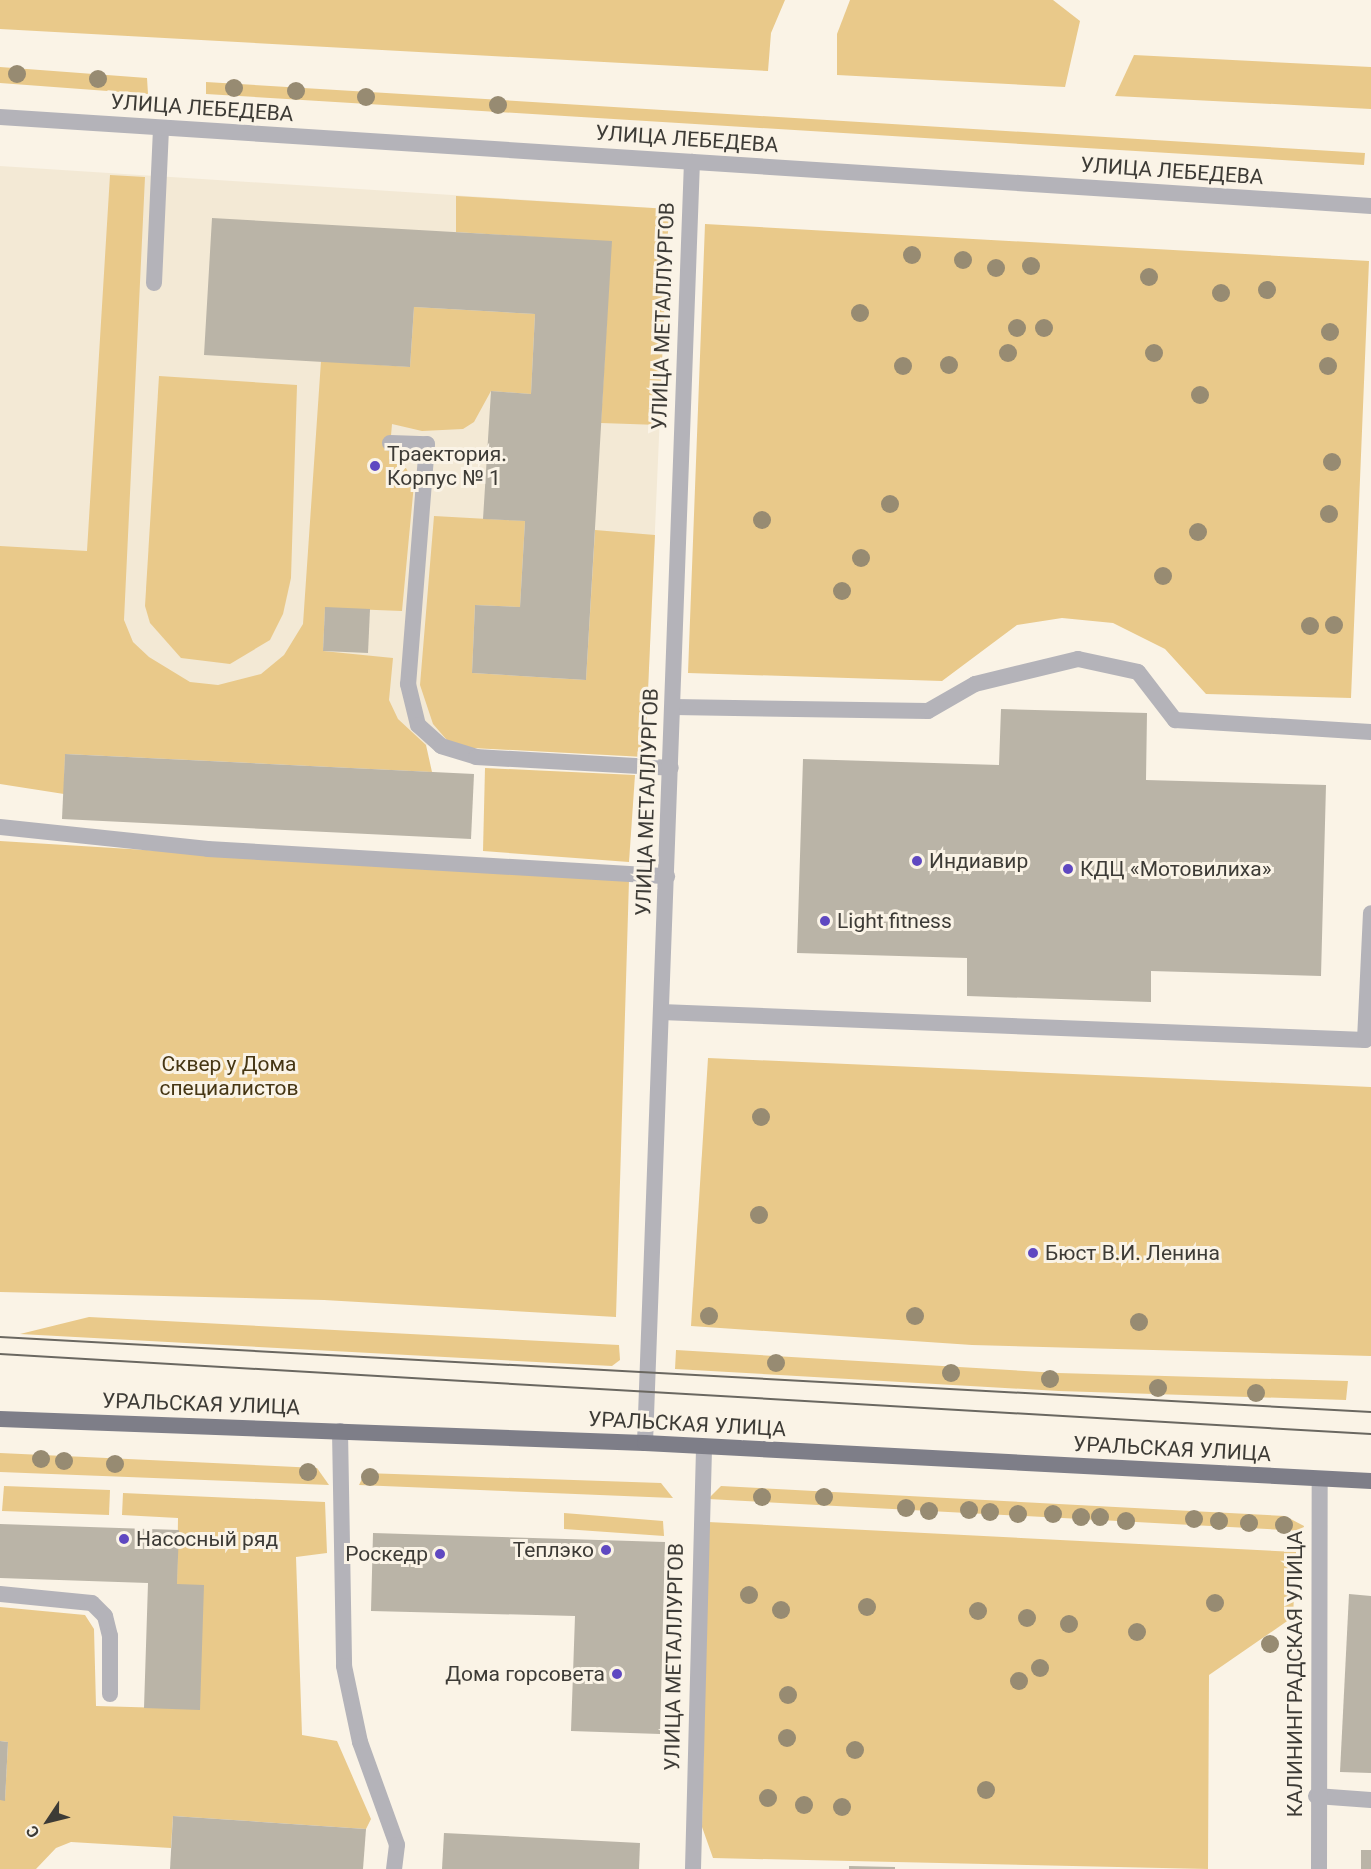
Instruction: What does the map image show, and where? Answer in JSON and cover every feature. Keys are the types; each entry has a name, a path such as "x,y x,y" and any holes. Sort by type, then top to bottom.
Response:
{"main road":[{"name":"УРАЛЬСКАЯ УЛИЦА","path":"0,1419 645,1443 1371,1481"}],"street":[{"name":"УЛИЦА ЛЕБЕДЕВА","path":"0,117 1371,206"},
{"path":"154,283 161,128"},
{"name":"УЛИЦА МЕТАЛЛУРГОВ","path":"645,1443 674,707 692,162"},
{"path":"390,443 427,444 408,684 418,725 441,746 476,757 671,768"},
{"path":"674,707 928,711 975,684 1078,659 1138,672 1175,720 1371,732"},
{"path":"0,827 208,849 667,876"},
{"path":"662,1012 1365,1040 1371,913"},
{"path":"340,1431 344,1666 360,1742 397,1845 394,1869"},
{"name":"УЛИЦА МЕТАЛЛУРГОВ","path":"693,1869 704,1446"},
{"name":"КАЛИНИНГРАДСКАЯ УЛИЦА","path":"1319,1869 1316,1796 1320,1479"},
{"path":"0,1594 92,1603 105,1616 110,1636 110,1694"},
{"path":"1316,1796 1371,1800"}],"shaded area":[{"name":"Траектория. Корпус № 1","path":"0,166 669,209 645,757 76,726 0,547"}],"green space":[{"path":"0,0 785,0 771,33 768,71 0,29"},
{"path":"850,0 1053,0 1080,21 1065,87 837,75 837,34"},
{"path":"1134,55 1371,67 1371,109 1115,96"},
{"path":"0,67 147,78 148,94 0,83"},
{"path":"206,82 1365,153 1364,165 206,94"},
{"path":"110,175 145,177 124,620 133,642 149,657 190,682 218,685 261,674 284,655 303,624 321,361 410,367 414,307 535,314 531,394 491,391 474,422 463,429 422,431 392,424 389,459 406,468 414,484 402,611 325,608 323,651 393,658 389,700 398,719 426,745 432,772 65,754 64,794 0,784 0,546 87,551"},
{"path":"456,196 669,209 659,425 601,423 611,242 456,232"},
{"path":"705,224 1369,261 1351,698 1206,694 1165,649 1113,623 1062,618 1017,625 942,681 688,673"},
{"path":"159,376 297,385 291,578 283,614 270,640 230,664 181,658 150,623 145,606"},
{"path":"434,516 525,521 520,607 475,605 472,673 586,680 595,530 655,535 645,757 453,747 433,724 420,685"},
{"path":"485,768 635,775 629,862 483,851"},
{"name":"Сквер у Дома специалистов","path":"0,841 629,880 616,1317 324,1300 0,1292"},
{"path":"708,1058 1371,1087 1371,1356 972,1345 691,1326"},
{"path":"89,1317 619,1345 620,1360 612,1366 20,1334"},
{"path":"676,1350 1058,1373 1348,1381 1346,1400 1059,1391 675,1369"},
{"path":"0,1453 317,1468 329,1485 0,1472"},
{"path":"365,1473 661,1483 673,1498 359,1485"},
{"path":"4,1486 110,1490 109,1515 2,1511"},
{"path":"721,1486 1285,1516 1304,1526 1303,1531 708,1499"},
{"path":"123,1493 325,1502 327,1553 296,1557 302,1735 337,1741 371,1819 366,1829 173,1816 171,1848 71,1842 56,1848 36,1869 0,1869 0,1800 5,1800 8,1742 0,1741 0,1607 85,1615 94,1629 96,1706 200,1709 177,1584 178,1518 122,1515"},
{"path":"564,1513 663,1521 664,1536 564,1529"},
{"path":"708,1522 1296,1552 1293,1617 1209,1675 1208,1869 713,1858 702,1827"}],"building":[{"path":"212,218 612,241 586,680 472,673 475,605 520,607 525,521 483,519 491,391 531,394 535,314 414,307 410,367 204,355"},
{"path":"325,607 370,609 368,653 323,651"},
{"path":"1001,709 1147,713 1146,780 1326,785 1321,976 1151,971 1151,1002 967,996 967,958 797,953 803,759 999,765"},
{"path":"65,754 474,774 471,839 62,819"},
{"path":"0,1524 179,1530 177,1584 204,1585 200,1710 144,1708 148,1583 0,1578"},
{"name":"Дома горсовета","path":"373,1533 665,1542 660,1734 571,1731 575,1616 371,1611"},
{"path":"1349,1594 1371,1596 1371,1773 1340,1772"},
{"path":"0,1741 8,1742 5,1801 0,1800"},
{"path":"173,1816 366,1829 363,1869 170,1869"},
{"path":"444,1833 640,1843 639,1869 442,1869"},
{"path":"1361,1850 1371,1850 1371,1869 1361,1869"},
{"path":"849,1866 895,1867 895,1869 849,1869"}],"tram line":[{"path":"0,1337 1371,1412"},
{"path":"0,1354 1371,1434"}],"place":[{"name":"Траектория. Корпус № 1","path":"375,466"},
{"name":"Индиавир","path":"917,861"},
{"name":"КДЦ «Мотовилиха»","path":"1068,869"},
{"name":"Light fitness","path":"825,921"},
{"name":"Бюст В.И. Ленина","path":"1033,1253"},
{"name":"Насосный ряд","path":"124,1539"},
{"name":"Теплэко","path":"606,1550"},
{"name":"Роскедр","path":"440,1554"},
{"name":"Дома горсовета","path":"617,1674"}]}
